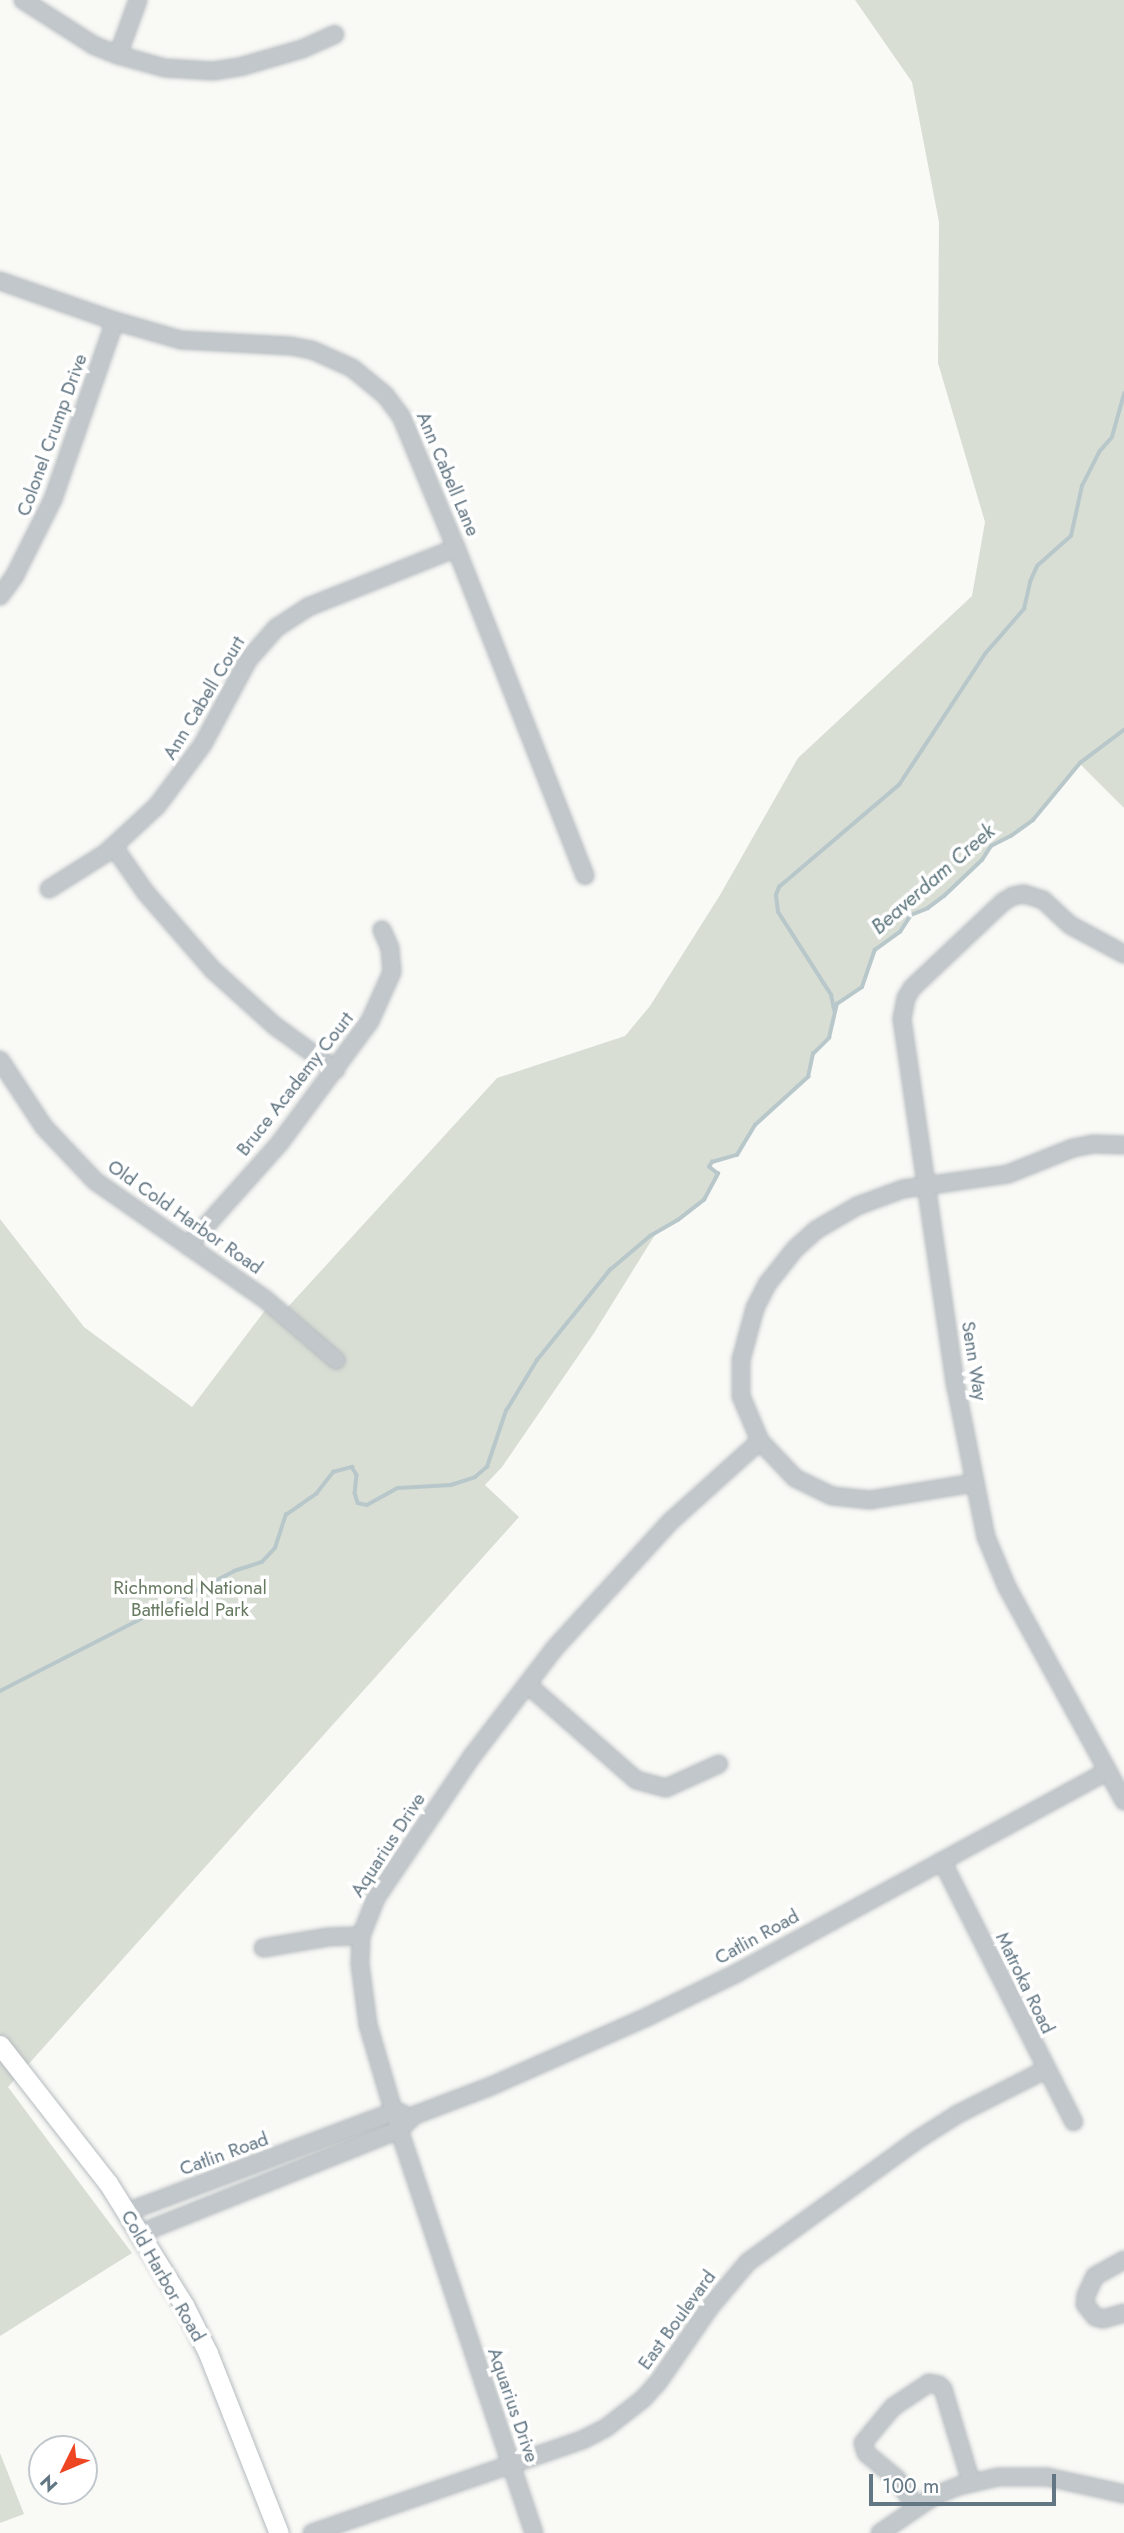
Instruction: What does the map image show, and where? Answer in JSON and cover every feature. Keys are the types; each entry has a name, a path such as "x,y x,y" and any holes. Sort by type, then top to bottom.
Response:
{"main road":[{"name":"Cold Harbor Road","path":"0,2045 141,2233 208,2353 279,2533"}],"street":[{"path":"23,0 74,34 118,55 165,68 213,71 273,59 335,34"},
{"path":"118,55 138,0"},
{"name":"Ann Cabell Lane","path":"0,281 159,335 205,343 291,346 312,350 352,368 385,395 401,415 585,875"},
{"name":"Colonel Crump Drive","path":"0,596 16,575 53,499 115,321"},
{"name":"Ann Cabell Court","path":"49,889 114,847 156,806 181,776 222,710 248,660 276,628 308,607 456,548"},
{"path":"114,847 146,893 213,970 275,1026 336,1070"},
{"name":"Senn Way","path":"1124,954 1070,925 1043,900 1024,894 1003,902 912,988 903,1010 927,1187 974,1483 995,1563 1124,1801"},
{"name":"Bruce Academy Court","path":"188,1246 279,1144 370,1021 390,979 392,955 382,930"},
{"name":"Old Cold Harbor Road","path":"0,1060 44,1127 86,1172 112,1195 265,1299 336,1360"},
{"path":"974,1483 870,1500 832,1496 795,1478 760,1441 746,1414 740,1378 747,1331 768,1283 794,1249 835,1216 880,1197 1008,1174 1073,1148 1093,1144 1124,1145"},
{"name":"Aquarius Drive","path":"534,2533 398,2130 362,1995 361,1937 376,1898 473,1755 554,1649 671,1521 760,1441"},
{"path":"528,1685 614,1764 636,1780 666,1787 719,1765"},
{"name":"Catlin Road","path":"141,2233 398,2130 415,2115 489,2087 649,2016 737,1973 1107,1771"},
{"name":"Matroka Road","path":"942,1861 1045,2070 1074,2122"},
{"path":"263,1948 328,1937 361,1937"},
{"name":"East Boulevard","path":"312,2533 582,2440 626,2414 659,2381 710,2306 748,2262 917,2140 969,2108 1045,2070"},
{"name":"Catlin Road","path":"127,2212 393,2112 415,2115"},
{"path":"1124,2260 1095,2277 1086,2295 1085,2304 1095,2317 1103,2319 1124,2313"},
{"path":"915,2506 897,2479 866,2453 863,2443 893,2407 929,2383 939,2385 943,2389 971,2482"},
{"path":"880,2533 915,2506 971,2482 998,2477 1047,2477 1124,2494"}],"green space":[{"name":"Richmond National Battlefield Park","path":"855,0 1124,0 1124,808 1079,763 1033,820 991,846 982,860 944,896 928,908 911,915 900,932 875,949 862,987 837,1004 829,1038 813,1054 808,1077 755,1125 737,1155 711,1162 709,1167 718,1174 704,1200 678,1220 658,1230 594,1333 502,1467 485,1485 519,1517 8,2087 132,2253 0,2336 0,1219 84,1327 192,1407 266,1309 287,1308 497,1078 625,1036 650,1006 720,895 798,758 972,596 985,522 938,363 939,222 912,82"},
{"path":"0,2453 24,2514 0,2523"}],"waterway":[{"path":"834,1010 831,995 778,912 776,895 779,887 899,785 985,654 1024,609 1037,566 1071,536 1082,486 1100,451 1112,437 1124,394"},
{"name":"Beaverdam Creek","path":"0,1691 234,1571 262,1562 275,1548 286,1515 316,1494 333,1472 352,1467 357,1475 355,1493 358,1503 367,1505 398,1488 451,1485 475,1477 487,1467 506,1411 537,1360 610,1270 650,1236 678,1220 704,1200 718,1174 709,1167 712,1162 737,1155 755,1125 808,1077 813,1054 829,1038 837,1004 862,987 875,950 900,932 911,915 928,908 944,896 982,860 991,846 1033,820 1080,763 1124,730"}]}
